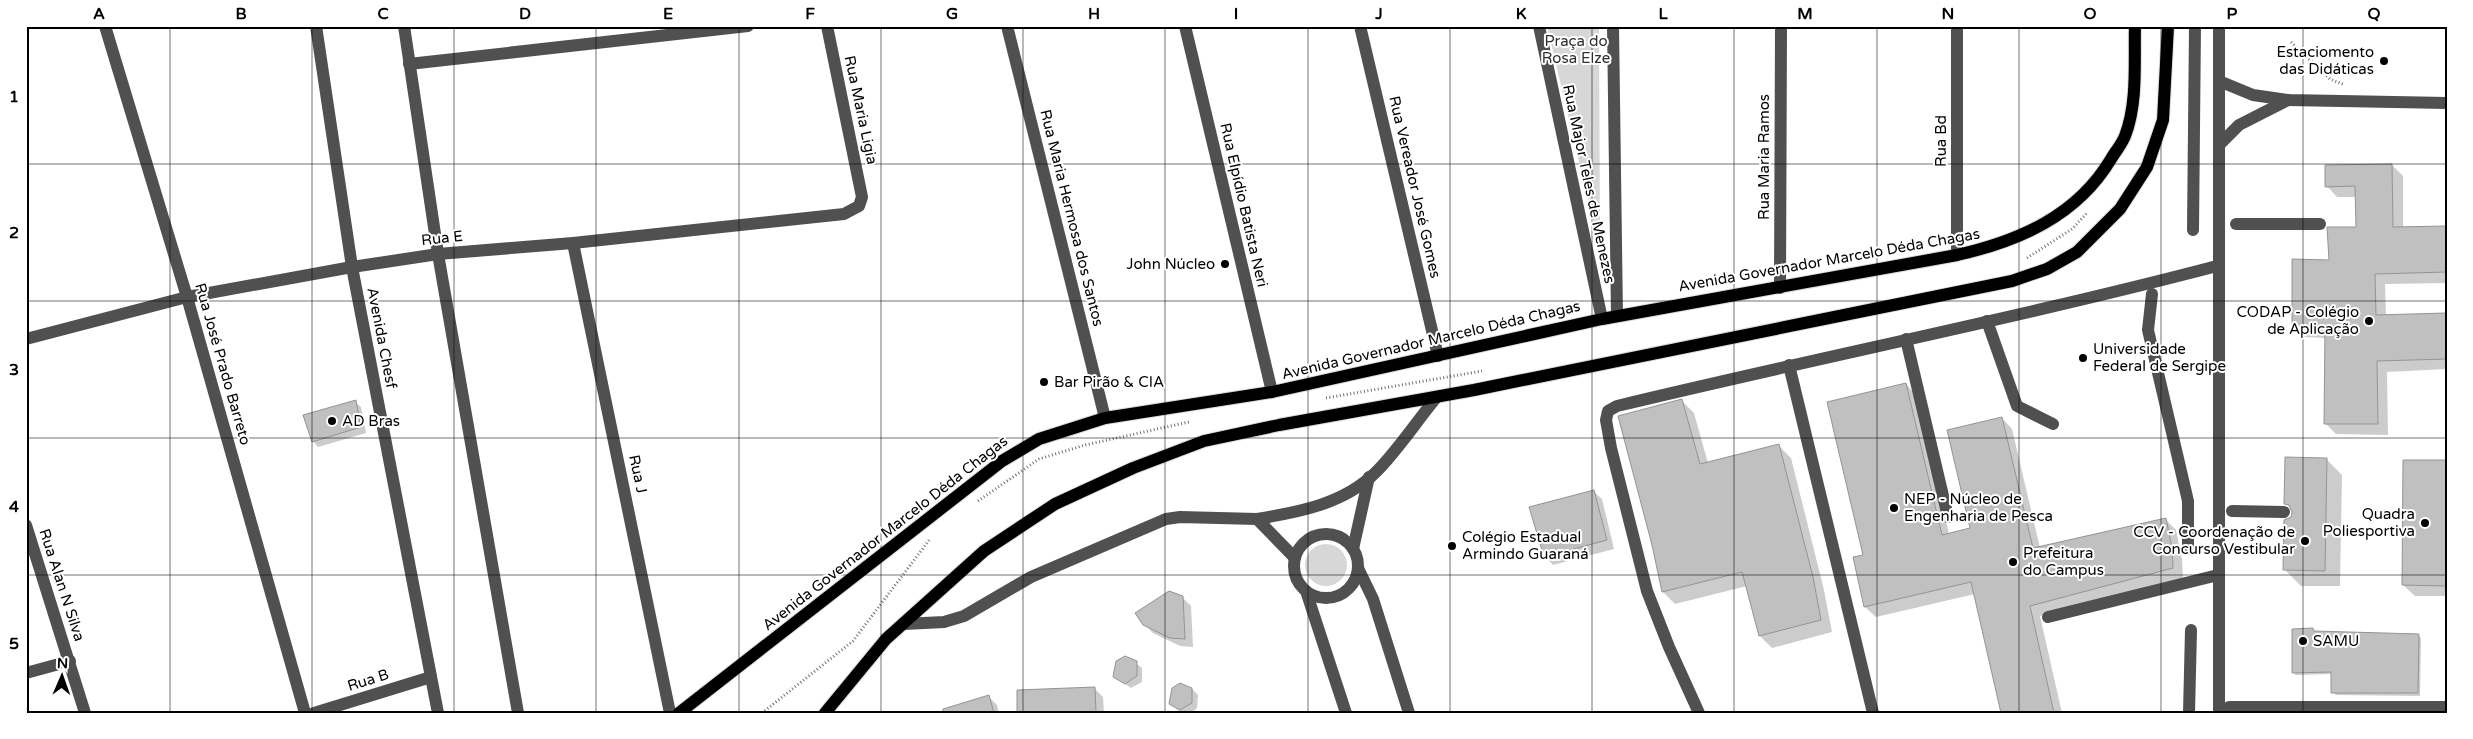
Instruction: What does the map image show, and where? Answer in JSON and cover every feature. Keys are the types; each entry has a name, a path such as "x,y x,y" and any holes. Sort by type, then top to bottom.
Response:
{"main road":[{"name":"Avenida Governador Marcelo Déda Chagas","path":"680,713 1015,452 1039,439 1105,418 1272,392 1602,318 1780,288 1957,255 1987,248 2036,229 2063,213 2083,196 2104,171 2125,136 2130,114 2135,26"},
{"path":"825,713 886,639 984,551 1056,504 1133,468 1204,441 1279,425 1436,398 2012,280 2047,270 2077,252 2120,209 2147,168 2163,120 2168,26"}],"street":[{"name":"Rua José Prado Barreto","path":"105,26 187,297 304,713"},
{"name":"Avenida Chesf","path":"316,26 352,267 438,713"},
{"path":"404,26 438,254 518,713"},
{"path":"410,64 748,26"},
{"name":"Rua Maria Ligia","path":"827,26 862,200"},
{"name":"Rua Maria Hermosa dos Santos","path":"1007,26 1105,418"},
{"name":"Rua Elpídio Batista Neri","path":"1185,26 1272,392"},
{"name":"Rua Vereador José Gomes","path":"1360,26 1438,356"},
{"name":"Rua Major Teles de Menezes","path":"1539,26 1602,318"},
{"path":"1612,26 1617,316"},
{"name":"Rua Maria Ramos","path":"1780,288 1781,26"},
{"name":"Rua Bd","path":"1957,26 1957,255"},
{"path":"2193,230 2194,26"},
{"path":"2218,26 2218,575 2224,710 2379,710 2447,707"},
{"path":"2219,81 2253,95 2288,100 2447,104"},
{"path":"2219,145 2239,126 2288,100"},
{"name":"Rua E","path":"26,339 187,297 352,267 438,254 574,243 834,216 853,210 862,200"},
{"path":"2236,224 2320,224"},
{"name":"Rua J","path":"574,243 670,713"},
{"path":"1699,713 1669,648 1647,591 1612,448 1606,416 1608,411 1617,406 1788,365 1987,321 2217,266"},
{"path":"2152,294 2148,330 2188,501 2188,549"},
{"path":"1987,321 2016,406 2053,424"},
{"path":"1906,339 1948,517"},
{"path":"1788,365 1873,713"},
{"path":"904,624 944,622 964,616 1031,577 1166,519 1180,517 1257,519 1294,513 1340,498 1369,477 1436,398"},
{"path":"1369,477 1353,549 1358,568 1373,599 1409,713"},
{"path":"2232,512 2284,512"},
{"path":"1257,519 1295,558"},
{"name":"Rua Alan N Silva","path":"26,525 70,661 84,713"},
{"path":"1353,549 1337,536 1318,536 1308,540 1300,548 1295,558 1294,569 1297,580 1306,591 1323,598 1339,595 1351,586 1358,568"},
{"path":"2048,617 2218,575"},
{"path":"1306,591 1346,713"},
{"path":"2189,713 2191,630"},
{"path":"26,674 70,661"},
{"name":"Rua B","path":"314,713 431,677"}],"path":[{"path":"2291,42 2330,79 2347,86"}],"green space":[{"name":"Praça do Rosa Elze","path":"1547,26 1599,26 1600,250"},
{"path":"1326,544 1341,550 1347,565 1341,580 1326,586 1311,580 1305,565 1311,550"}],"building":[{"name":"CODAP - Colégio de Aplicação","path":"2392,164 2393,227 2447,226 2447,272 2375,274 2376,315 2447,313 2447,359 2377,361 2378,424 2324,424 2325,327 2292,327 2292,259 2329,260 2327,227 2356,227 2355,186 2325,187 2325,165"},
{"name":"Prefeitura do Campus","path":"1906,383 1942,535 1970,528 1947,430 2002,417 2033,548 2166,518 2172,548 2173,568 2030,606 2054,713 2001,713 1971,582 1864,607 1853,557 1863,555 1827,402"},
{"path":"1682,399 1700,464 1779,444 1813,577 1821,620 1759,636 1742,572 1662,592 1652,545 1618,416"},
{"name":"AD Bras","path":"356,400 361,427 312,442 303,415"},
{"name":"CCV - Coordenação de Concurso Vestibular","path":"2285,457 2327,458 2325,571 2283,570 2284,520 2291,517 2292,512 2289,505 2284,504"},
{"name":"Quadra Poliesportiva","path":"2403,460 2447,460 2447,586 2402,585"},
{"path":"1594,490 1607,540 1544,557 1529,507"},
{"path":"1169,591 1183,596 1185,639 1170,638 1143,625 1135,613"},
{"path":"2313,628 2314,631 2419,634 2418,693 2331,693 2331,672 2292,673 2292,629"},
{"path":"1125,656 1137,661 1137,676 1125,684 1113,677 1116,661"},
{"path":"1180,683 1192,688 1192,703 1180,710 1169,704 1172,688"},
{"path":"1095,687 1096,713 1017,713 1017,690"},
{"path":"989,695 994,713 943,713 943,709"}],"place":[{"name":"Estaciomento das Didáticas","path":"2384,61"},
{"name":"John Núcleo","path":"1225,264"},
{"name":"CODAP - Colégio de Aplicação","path":"2369,321"},
{"name":"Universidade Federal de Sergipe","path":"2083,358"},
{"name":"Bar Pirão & CIA","path":"1044,382"},
{"name":"AD Bras","path":"332,421"},
{"name":"NEP - Núcleo de Engenharia de Pesca","path":"1894,508"},
{"name":"Quadra Poliesportiva","path":"2425,523"},
{"name":"CCV - Coordenação de Concurso Vestibular","path":"2305,541"},
{"name":"Colégio Estadual Armindo Guaraná","path":"1452,546"},
{"name":"Prefeitura do Campus","path":"2013,562"},
{"name":"SAMU","path":"2303,641"}]}
